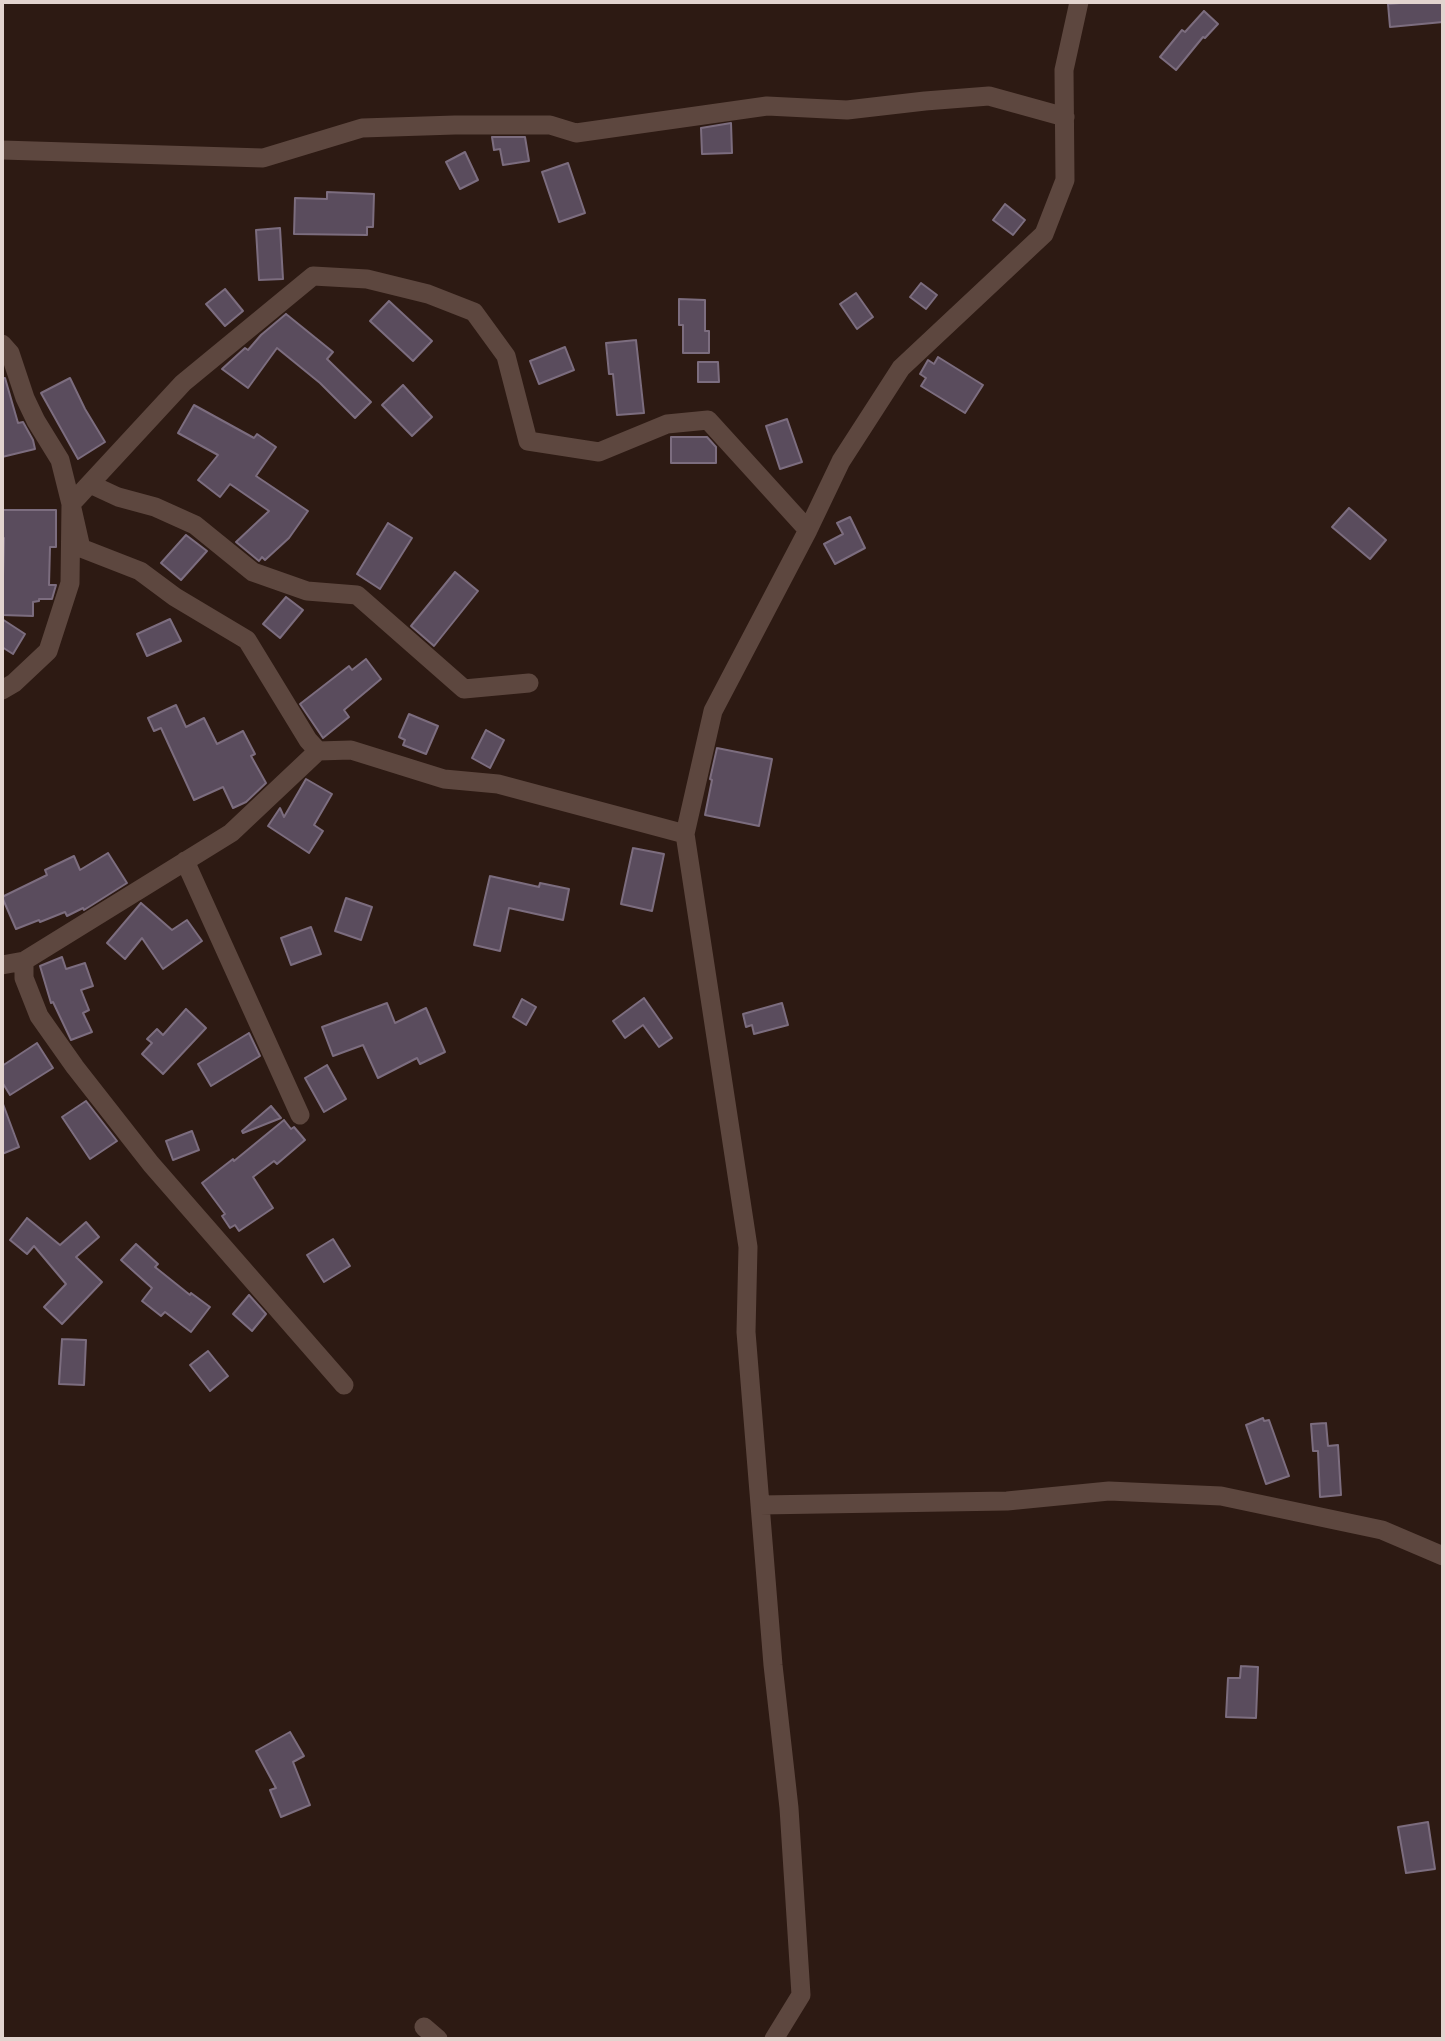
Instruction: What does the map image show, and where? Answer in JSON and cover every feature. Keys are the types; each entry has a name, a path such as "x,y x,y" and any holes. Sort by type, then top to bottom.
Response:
{"street":[{"path":"774,2039 801,1995 789,1808 746,1332 748,1247 685,834 713,710 841,461 901,368 1044,234 1065,180 1065,70 1079,2"},
{"path":"2,150 263,159 362,128 550,125 576,133 767,106 846,110 989,96 1065,117"},
{"path":"2,690 14,683 48,651 69,583 71,504 183,383 313,276 367,279 428,293 474,312 506,356 528,441 599,452 667,424 708,420 807,530"},
{"path":"2,344 10,353 30,410 60,460 81,548 140,571 175,597 247,639 308,740 318,751"},
{"path":"90,484 195,525 253,572 307,591 357,595 464,689 529,682"},
{"path":"2,965 24,961 231,833 318,751 351,750 444,779 498,784 685,834"},
{"path":"185,861 300,1115"},
{"path":"24,961 24,978 39,1016 75,1067 151,1164 344,1385"},
{"path":"760,1504 1007,1501 1109,1491 1222,1496 1382,1530 1443,1556"}],"building":[{"path":"1443,2 1443,22 1390,27 1388,4"},
{"path":"1204,11 1218,24 1203,37 1176,70 1160,57 1182,30 1185,32"},
{"path":"731,123 732,153 702,154 701,128"},
{"path":"492,137 525,137 529,161 503,165 500,149 494,150"},
{"path":"465,152 478,180 460,189 446,162"},
{"path":"568,163 585,213 559,222 542,172"},
{"path":"327,192 374,194 373,227 367,227 367,235 294,234 295,198 327,199"},
{"path":"1005,204 1025,220 1013,235 993,220"},
{"path":"280,228 283,279 259,280 256,230"},
{"path":"921,283 937,295 926,309 910,297"},
{"path":"225,289 243,311 225,326 206,304"},
{"path":"856,293 873,317 857,329 840,304"},
{"path":"679,299 705,300 705,331 709,331 709,353 683,353"},
{"path":"389,301 432,341 413,361 370,321"},
{"path":"286,314 333,352 327,359 371,402 355,418 320,383 277,348 248,388 222,369 245,348 248,350"},
{"path":"636,340 644,413 617,415 613,374 609,374 606,343"},
{"path":"565,347 574,370 539,384 530,361"},
{"path":"938,357 983,385 965,413 921,386 926,378 920,374 928,360 934,364"},
{"path":"698,362 718,362 719,382 698,382"},
{"path":"2,378 5,378 18,423 23,422 35,449 2,457"},
{"path":"70,378 105,442 78,459 41,393"},
{"path":"403,385 432,417 412,436 382,405"},
{"path":"194,405 254,438 257,434 276,447 256,476 308,511 289,538 265,560 262,557 259,561 236,542 269,511 230,484 220,497 198,480 218,455 178,433"},
{"path":"787,419 802,462 780,469 766,426"},
{"path":"671,437 707,437 716,447 716,463 671,463"},
{"path":"1349,508 1386,540 1370,559 1332,527"},
{"path":"2,510 56,510 56,547 50,547 49,585 56,585 52,599 33,602 33,616 2,615"},
{"path":"850,517 865,548 835,564 824,544 843,534 837,523"},
{"path":"388,523 412,538 380,589 357,574"},
{"path":"186,535 207,551 181,580 161,563"},
{"path":"455,572 478,591 434,646 411,626"},
{"path":"286,597 303,610 280,638 263,624"},
{"path":"2,619 25,634 13,654 2,647"},
{"path":"170,619 181,641 147,656 137,634"},
{"path":"366,659 381,679 344,710 349,717 323,738 300,704 349,666 352,670"},
{"path":"176,705 186,727 204,718 217,744 243,731 255,754 251,756 266,783 246,802 233,808 223,787 194,800 161,728 154,731 148,718"},
{"path":"409,714 438,726 426,754 403,745 405,740 399,737"},
{"path":"486,730 504,740 490,768 472,758"},
{"path":"717,748 772,759 759,826 705,815"},
{"path":"306,779 332,794 314,825 323,831 309,853 268,826 280,808 284,817"},
{"path":"633,848 664,854 652,911 621,904"},
{"path":"108,853 127,883 84,910 83,908 67,916 65,912 16,929 2,897 47,875 45,870 74,856 80,870"},
{"path":"490,876 539,887 540,883 569,889 563,920 509,908 500,951 474,945"},
{"path":"346,898 372,907 361,940 335,931"},
{"path":"141,903 172,930 187,920 202,941 163,969 142,938 125,959 107,943"},
{"path":"311,927 321,954 291,965 281,938"},
{"path":"62,957 66,969 85,963 93,986 81,990 89,1010 83,1013 92,1032 71,1040 53,1002 51,1003 40,966"},
{"path":"644,998 672,1038 659,1047 643,1025 625,1038 613,1021"},
{"path":"522,999 536,1007 526,1025 513,1017"},
{"path":"387,1003 395,1023 426,1008 445,1052 420,1064 417,1058 378,1078 363,1045 333,1056 322,1027"},
{"path":"782,1003 788,1025 754,1034 752,1025 746,1027 743,1014"},
{"path":"186,1009 206,1028 163,1074 142,1054 152,1043 147,1039 157,1029 163,1035"},
{"path":"249,1033 260,1056 211,1086 198,1064"},
{"path":"37,1043 53,1068 10,1095 2,1082 2,1066"},
{"path":"327,1065 346,1099 324,1112 305,1078"},
{"path":"86,1101 117,1141 90,1159 62,1117"},
{"path":"2,1105 19,1147 2,1154"},
{"path":"271,1106 281,1118 243,1133 242,1131"},
{"path":"284,1120 305,1140 277,1164 274,1161 253,1177 273,1208 239,1231 235,1225 230,1228 222,1216 225,1214 202,1183"},
{"path":"192,1131 199,1150 173,1160 166,1141"},
{"path":"27,1218 60,1245 86,1222 99,1237 76,1257 102,1282 62,1324 44,1307 66,1284 34,1246 27,1254 10,1240"},
{"path":"333,1239 350,1266 324,1282 307,1255"},
{"path":"136,1244 158,1264 155,1267 210,1307 191,1332 165,1312 161,1316 142,1301 152,1288 121,1260"},
{"path":"249,1295 266,1314 252,1331 233,1314"},
{"path":"62,1339 86,1340 84,1385 59,1384"},
{"path":"208,1351 228,1376 210,1391 190,1365"},
{"path":"1263,1418 1264,1421 1269,1420 1289,1476 1266,1484 1246,1425"},
{"path":"1326,1423 1328,1446 1338,1445 1341,1495 1320,1497 1318,1451 1313,1451 1311,1424"},
{"path":"1241,1666 1258,1667 1256,1718 1226,1717 1228,1678 1240,1678"},
{"path":"290,1732 304,1756 293,1762 310,1805 281,1817 270,1790 276,1788 256,1751"},
{"path":"1428,1822 1435,1869 1406,1873 1398,1827"}]}
